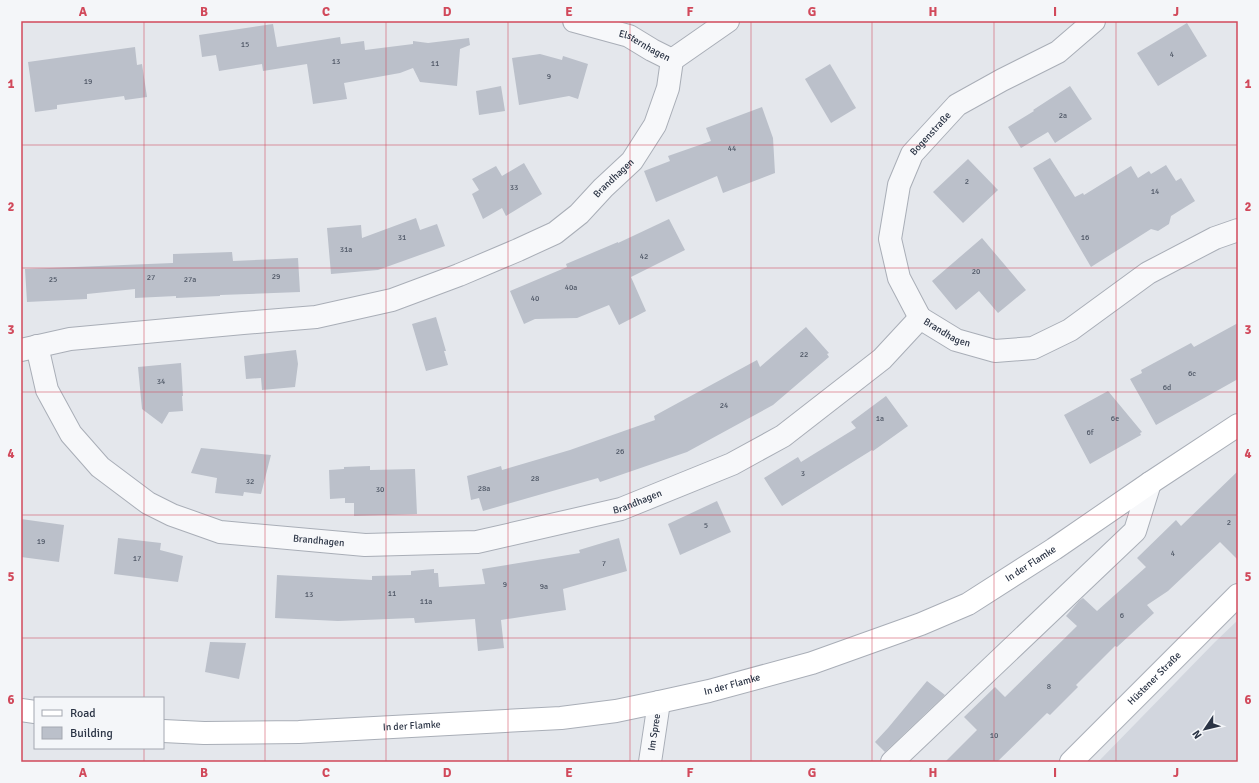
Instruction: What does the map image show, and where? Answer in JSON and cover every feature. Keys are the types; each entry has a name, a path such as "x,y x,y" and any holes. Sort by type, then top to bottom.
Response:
{"main road":[{"name":"In der Flamke","path":"164,731 204,734 300,732 561,718 616,711 659,702 709,691 812,663 922,624 968,604 1054,549 1150,482 1238,425"},
{"name":"Hüstener Straße","path":"1071,762 1238,595"},
{"path":"21,710 34,712"}],"street":[{"name":"Elsternhagen","path":"574,21 630,36 652,50 672,60 728,21"},
{"name":"Bogenstraße","path":"920,318 899,278 890,239 899,186 912,154 957,105 1002,80 1058,52 1094,21"},
{"name":"Brandhagen","path":"672,60 668,88 655,125 632,161 603,188 579,214 555,233 518,250 459,275 392,300 316,317 70,339 29,348 47,390 71,434 100,467 148,503 172,515 220,532 365,545 477,542 621,509 732,464 783,436 882,359 920,318 956,340 995,351 1033,348 1070,330 1148,273 1215,238 1238,230"},
{"path":"892,762 1135,531 1150,482"},
{"name":"Im Spree","path":"650,762 659,702"}],"shaded area":[{"path":"1238,620 1238,762 1098,762 1215,642"}],"building":[{"path":"1187,23 1207,56 1158,86 1137,53"},
{"path":"273,24 277,47 340,37 341,44 364,41 365,50 413,44 413,41 428,43 469,38 470,45 460,49 457,86 420,82 413,68 400,73 344,83 347,99 313,104 307,64 263,71 262,64 219,71 216,55 202,57 199,35"},
{"path":"135,47 137,65 142,64 147,97 125,100 124,96 57,105 57,109 35,112 28,62"},
{"path":"540,54 562,60 563,56 588,64 578,99 569,96 519,105 512,58"},
{"path":"830,64 856,108 831,123 805,79"},
{"path":"501,86 505,111 479,115 476,91"},
{"path":"1070,86 1092,119 1055,143 1048,132 1021,148 1008,127"},
{"path":"762,107 773,138 775,173 723,193 717,176 656,202 644,171 670,161 668,156 711,141 706,128"},
{"path":"1050,158 1075,197 1083,193 1084,195 1131,166 1138,178 1149,171 1151,174 1166,165 1176,181 1181,178 1195,201 1171,216 1169,224 1158,231 1151,229 1091,267 1033,168"},
{"path":"968,159 998,190 963,223 933,192"},
{"path":"524,163 542,194 506,216 502,208 483,219 472,194 479,190 472,179 496,166 502,176"},
{"path":"416,218 420,230 437,224 445,246 378,270 331,274 327,228 361,225 362,238"},
{"path":"669,219 685,250 631,277 646,311 619,325 609,305 577,318 535,319 524,324 510,291 567,267 566,264 618,243"},
{"path":"982,238 1026,290 998,313 979,291 956,310 932,281"},
{"path":"232,252 233,261 298,258 300,292 176,298 176,296 135,298 135,289 87,294 87,299 27,302 25,269 173,263 173,254"},
{"path":"436,317 446,351 444,351 448,365 426,371 412,324"},
{"path":"1238,323 1238,379 1156,425 1130,379 1142,373 1141,370 1191,343 1194,347"},
{"path":"806,327 829,353 827,354 829,357 773,405 687,452 600,482 598,478 483,511 479,498 471,500 467,476 501,466 502,470 570,450 655,420 654,416 757,360 760,367"},
{"path":"296,350 298,364 295,387 262,390 261,378 246,379 244,356"},
{"path":"181,363 183,411 169,412 162,424 142,409 138,367"},
{"path":"1108,391 1142,432 1140,433 1141,435 1090,464 1064,415"},
{"path":"886,396 908,426 873,451 872,450 782,506 764,478 798,457 801,462 856,428 851,422"},
{"path":"201,448 271,455 261,494 244,492 243,496 215,493 217,478 191,473"},
{"path":"370,466 370,470 415,469 417,514 354,516 354,503 345,503 345,498 330,499 329,470 344,469 344,467"},
{"path":"1238,471 1238,560 1220,542 1168,591 1147,605 1154,613 1117,647 1115,646 1076,685 1078,687 1050,715 1047,713 997,762 945,762 977,730 964,717 995,687 1005,697 1077,626 1066,616 1079,601 1083,598 1097,611 1146,567 1137,558 1176,520 1181,526"},
{"path":"717,501 731,532 680,555 668,524"},
{"path":"21,519 64,525 59,562 21,557"},
{"path":"118,538 161,543 160,550 183,556 178,582 114,574"},
{"path":"619,538 627,571 563,589 566,610 501,620 504,648 478,651 475,619 415,623 414,618 338,621 275,618 277,575 372,580 372,576 411,575 411,571 434,569 434,573 438,573 439,587 485,584 482,569 580,553 579,550"},
{"path":"210,642 246,643 239,679 205,672"},
{"path":"927,681 945,695 885,752 875,742"}]}
